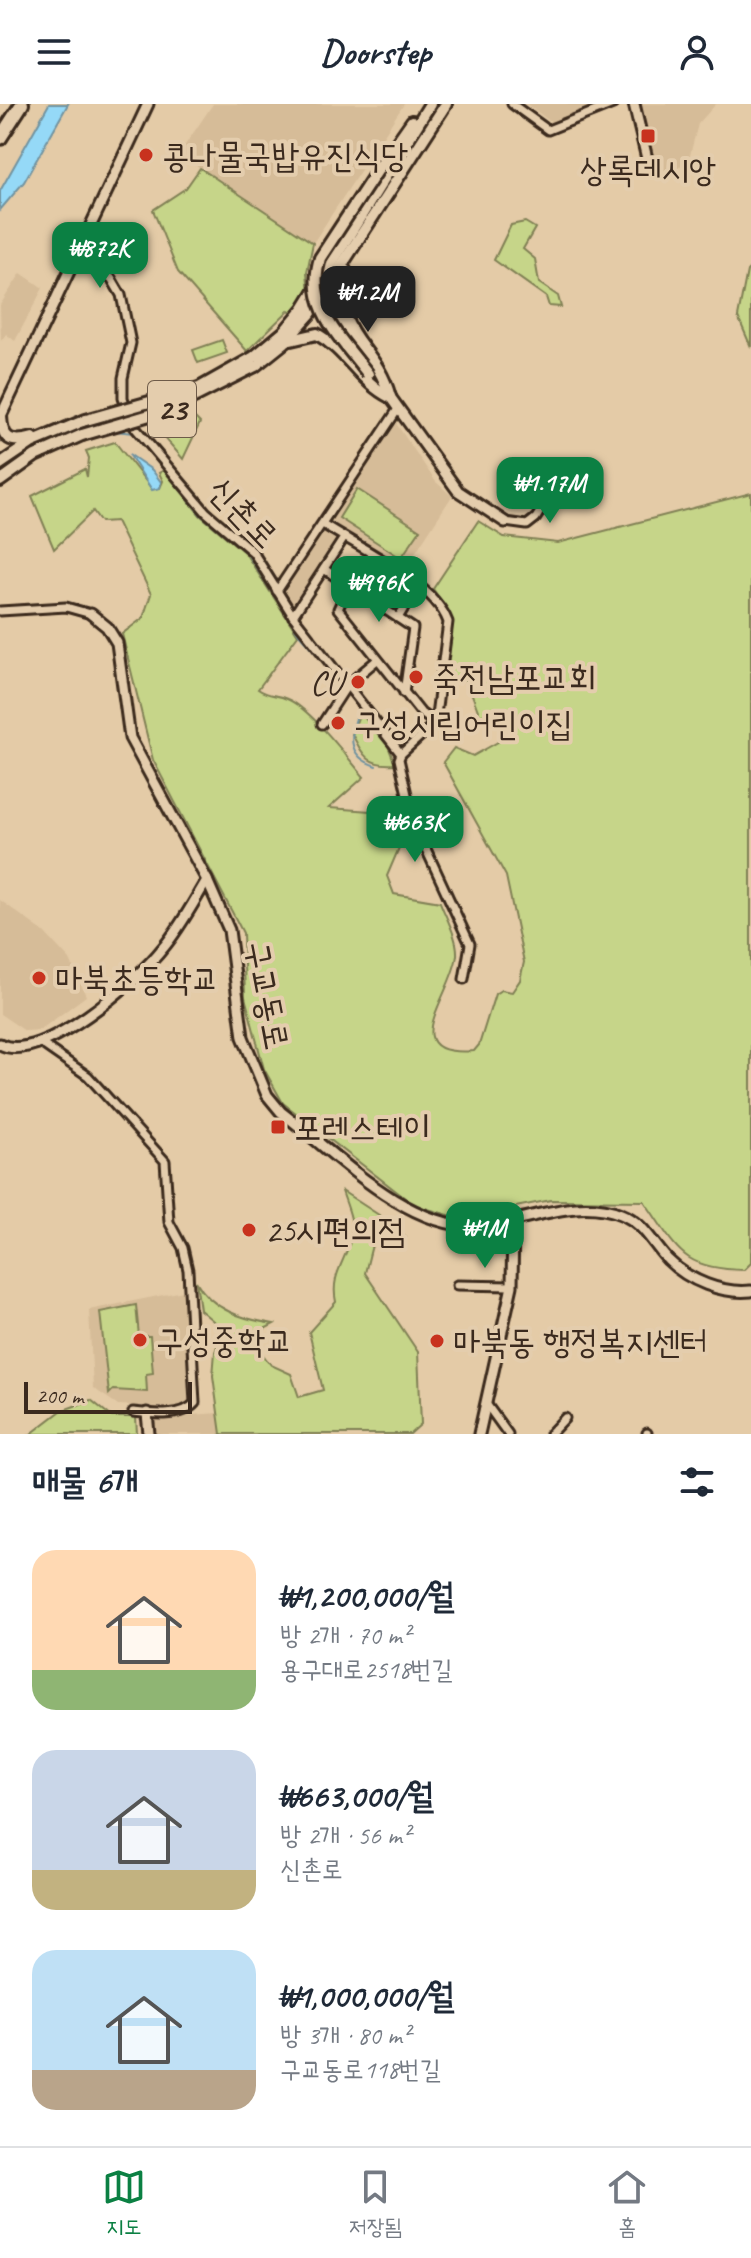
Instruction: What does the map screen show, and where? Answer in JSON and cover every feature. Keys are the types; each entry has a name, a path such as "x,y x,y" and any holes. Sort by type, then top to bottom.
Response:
{"highway":[{"path":"0,138 22,104"}],"main road":[{"path":"390,397 368,374 324,316 318,304 315,274 333,237 381,165 428,104"},
{"name":"23","path":"0,464 51,433 199,388 282,346 319,293 428,104"},
{"name":"23","path":"0,481 35,456 82,435 170,409 214,390 255,361 338,275 446,104"},
{"path":"338,275 335,274 350,248 351,235"},
{"path":"346,262 340,291 343,320 385,381 390,397"},
{"path":"282,346 301,321 301,318 296,318"},
{"path":"282,346 317,334 347,355 373,389 390,397"},
{"path":"0,417 7,439 18,442 51,433"}],"street":[{"path":"0,417 148,104"},
{"path":"512,104 548,130 613,104"},
{"path":"634,104 648,163"},
{"name":"신촌로","path":"76,261 111,278 121,295 131,343 123,378 123,398 132,424 198,504 253,552 293,616 401,754 399,759 413,821 470,944 464,979"},
{"path":"319,293 458,491 505,522 527,525 536,518 566,469"},
{"path":"277,591 398,409"},
{"path":"323,524 418,585 437,601 448,622 435,723 401,754"},
{"path":"293,616 344,538"},
{"path":"324,569 413,628 404,693"},
{"path":"349,585 338,609 421,713 435,723"},
{"path":"398,618 418,585"},
{"name":"구교동로","path":"0,611 66,607 91,614 107,627 117,643 130,738 207,880 229,930 243,1037 267,1095 281,1112 410,1211 452,1224 478,1226 574,1207 605,1208 641,1224 683,1273 719,1290 751,1291"},
{"path":"322,724 348,684 377,660"},
{"path":"0,1044 22,1049 42,1044 109,1000 163,949 207,880"},
{"path":"42,1044 88,1076 165,1161 169,1222 183,1248 188,1270 195,1403 182,1411 133,1412"},
{"path":"479,1434 512,1286 513,1220"},
{"path":"457,1285 512,1286"},
{"path":"487,1405 508,1434"},
{"path":"147,1413 149,1434"},
{"path":"550,1434 565,1418"}],"shaded area":[{"path":"213,104 404,104 313,243 179,154"},
{"path":"527,104 613,104 557,127"},
{"path":"634,104 716,104 698,124 689,159 662,181 648,163"},
{"path":"21,273 43,288 15,341 6,334 1,341 0,305"},
{"path":"395,422 436,482 452,496 402,573 332,526 330,521"},
{"path":"323,528 340,539 294,608 284,594 285,587"},
{"name":"마북초등학교","path":"0,900 44,932 70,960 86,996 40,1030 25,1031 0,1014"},
{"name":"구성중학교","path":"188,1290 190,1403 184,1408 118,1405 93,1388 89,1310"},
{"path":"218,1413 221,1434 153,1434 153,1418"}],"green space":[{"path":"200,168 313,243 307,272 309,293 293,313 289,310 247,351 178,272 153,210 186,188"},
{"path":"525,222 535,228 523,249 535,259 539,283 558,296 561,307 549,306 546,297 494,260 511,225"},
{"path":"751,267 751,347 738,317 747,271"},
{"path":"222,340 227,353 198,363 193,350"},
{"path":"187,410 200,423 183,459 152,423"},
{"path":"115,442 152,489 160,488 163,481 159,473 164,470 200,515 245,553 298,635 258,689 287,699 306,712 364,777 329,808 384,812 401,843 387,876 394,894 440,902 454,935 457,955 433,1020 432,1034 436,1044 450,1050 474,1051 479,1045 495,994 501,990 512,992 520,980 524,962 506,876 443,762 454,748 473,756 512,734 508,716 498,710 480,716 467,681 446,675 451,630 446,611 433,589 478,521 504,537 558,543 751,493 751,1263 744,1270 706,1266 693,1260 674,1244 644,1201 551,1200 459,1218 414,1205 283,1103 264,1069 245,997 243,933 153,760 122,634 143,618 151,594 116,521 101,522 93,511 54,549 32,496 85,469 87,477 89,458 86,451"},
{"path":"357,489 420,530 401,558 339,518"},
{"path":"360,712 388,746 395,764 373,761 360,749 352,734"},
{"path":"342,1191 385,1219 405,1237 373,1241 365,1273 418,1352 421,1424 410,1434 221,1434 213,1376 215,1352 223,1329 200,1310 196,1281 210,1299 229,1312 274,1324 249,1337 271,1365 291,1374 299,1397 323,1390 309,1332 336,1302 335,1283 352,1235 351,1218"},
{"path":"136,1305 139,1336 150,1336 153,1373 146,1374 147,1392 113,1390 109,1394 100,1312"},
{"path":"91,1400 112,1417 136,1417 137,1434 31,1434 61,1411"}],"water":[{"path":"49,104 68,104 24,182 0,210 0,191"},
{"path":"129,454 152,470 161,482 160,488 152,490"}],"waterway":[{"path":"114,431 135,433"},
{"path":"149,450 201,515 246,552 299,634 340,681"},
{"path":"354,699 359,709 352,743 359,756 376,766"}],"place":[{"name":"상록데시앙","path":"648,136"},
{"name":"콩나물국밥유진식당","path":"146,155"},
{"name":"죽전남포교회","path":"416,677"},
{"name":"CU","path":"358,682"},
{"name":"구성시립어린이집","path":"338,723"},
{"name":"마북초등학교","path":"39,978"},
{"name":"포레스테이","path":"278,1127"},
{"name":"25시편의점","path":"249,1230"},
{"name":"구성중학교","path":"140,1340"},
{"name":"마북동 행정복지센터","path":"437,1341"}]}
